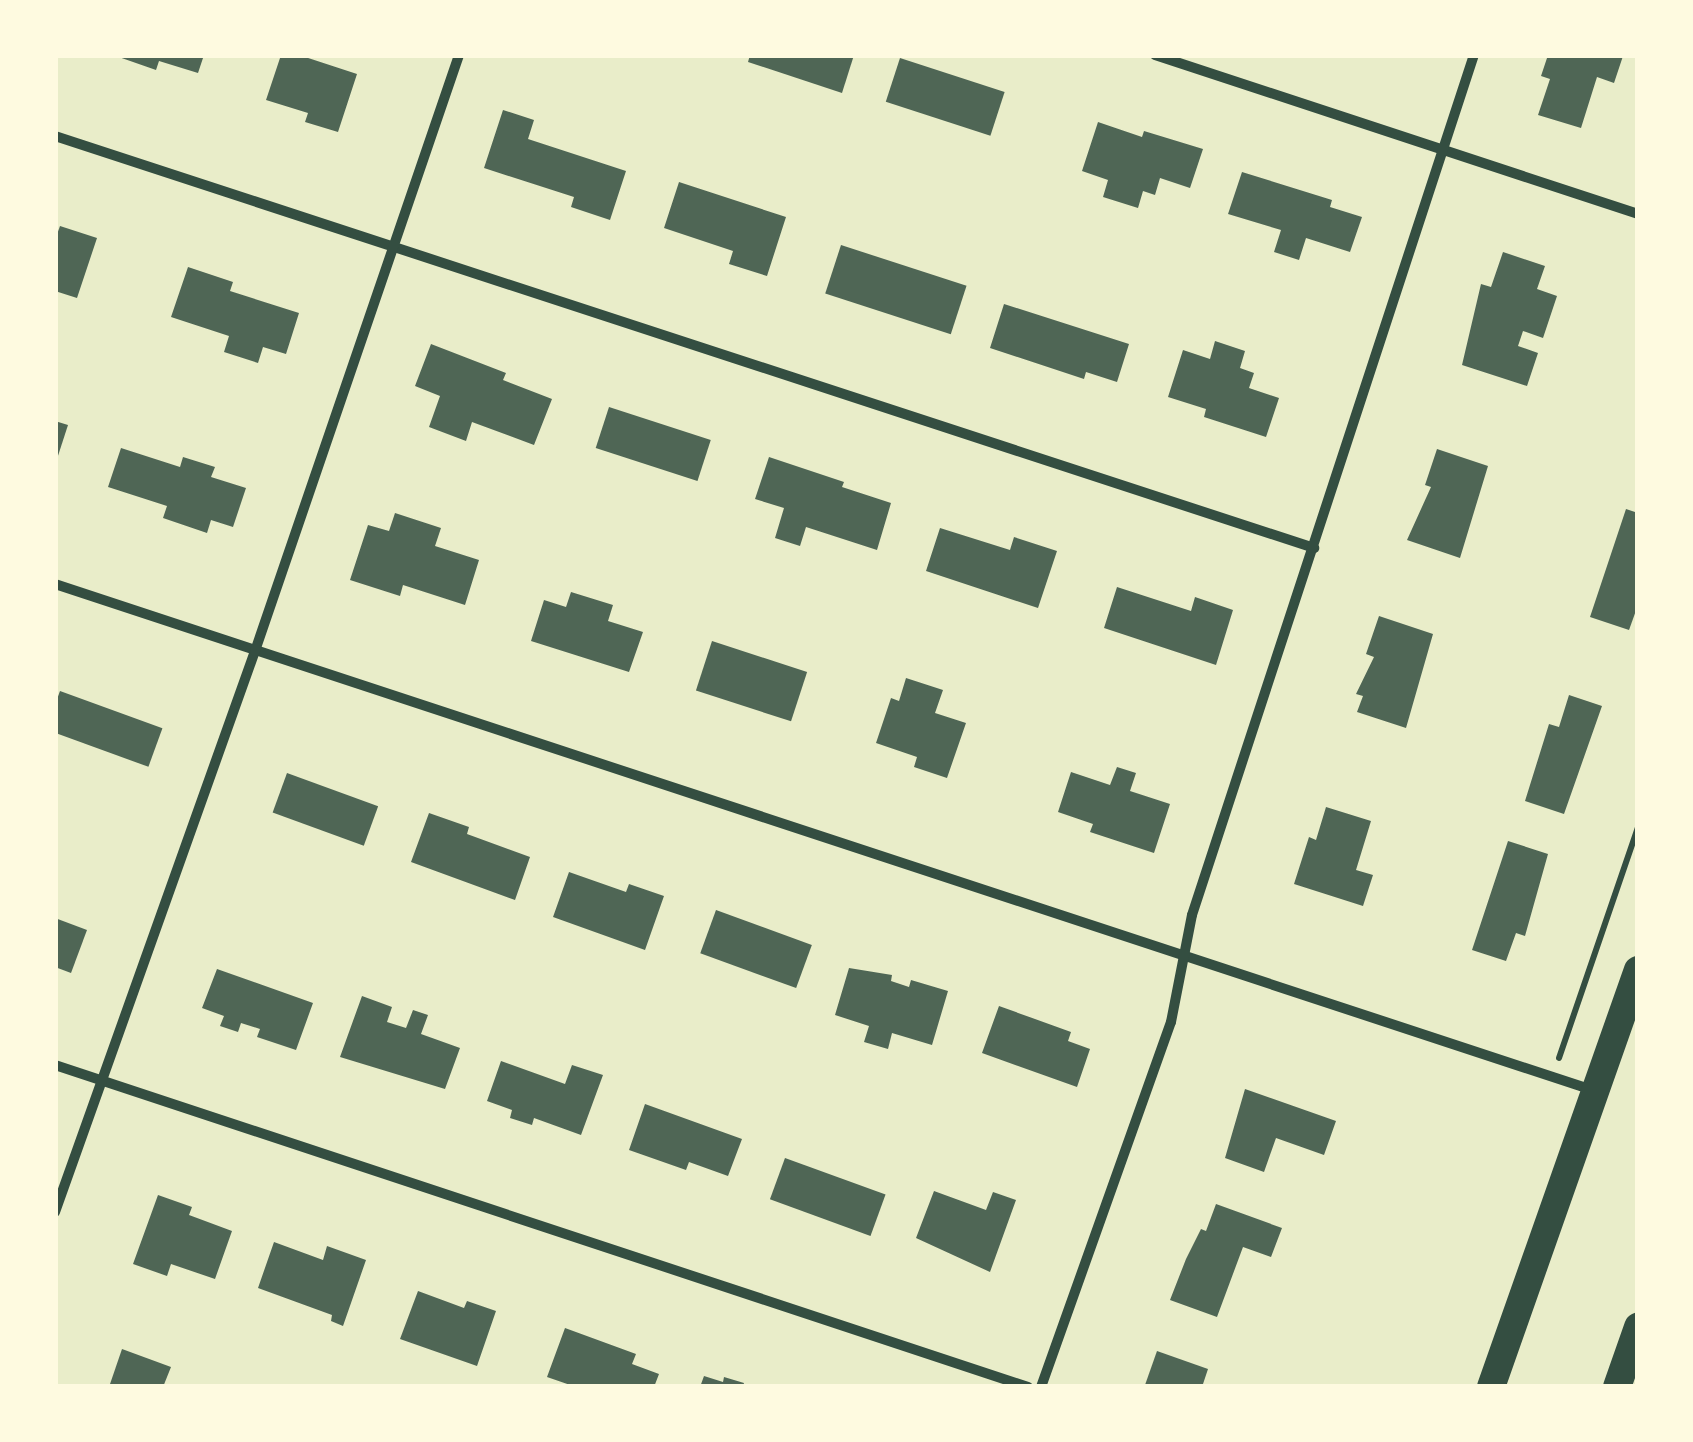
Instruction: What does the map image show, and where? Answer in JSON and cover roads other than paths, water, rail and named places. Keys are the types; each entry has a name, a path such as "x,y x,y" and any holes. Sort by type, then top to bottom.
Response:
{"highway":[{"path":"1491,1387 1638,970"},
{"path":"1617,1387 1638,1327"}],"street":[{"path":"55,1212 255,651 459,55"},
{"path":"1155,55 1638,214"},
{"path":"1040,1387 1171,1022 1182,954 1474,55"},
{"path":"55,136 1314,548"},
{"path":"55,584 1596,1092"},
{"path":"55,1065 1028,1387"}]}
